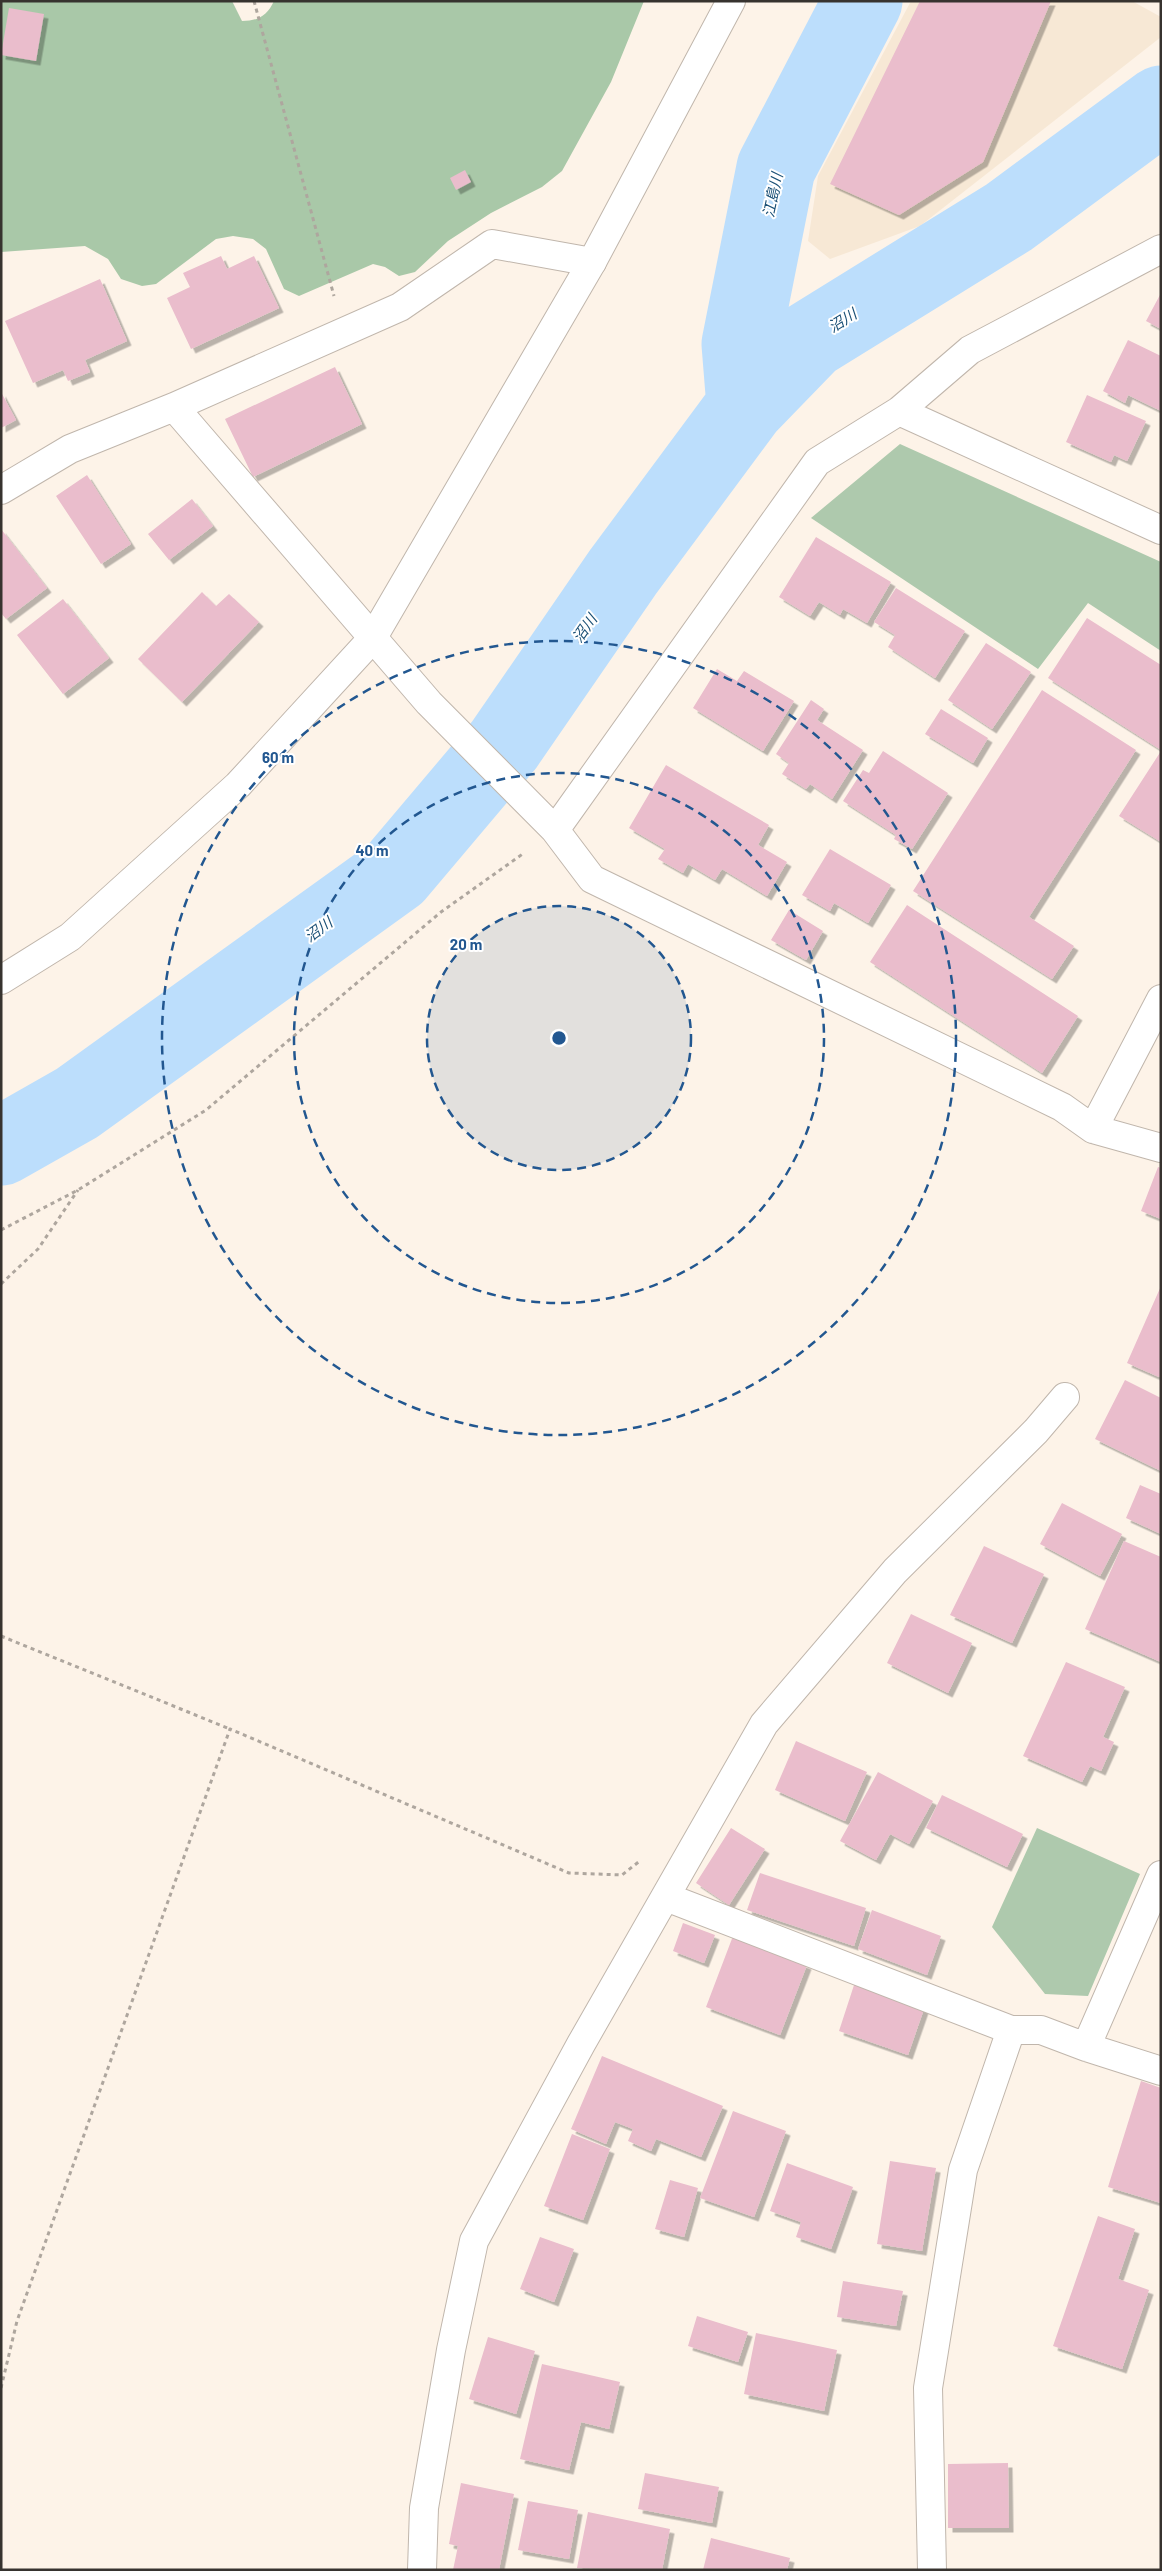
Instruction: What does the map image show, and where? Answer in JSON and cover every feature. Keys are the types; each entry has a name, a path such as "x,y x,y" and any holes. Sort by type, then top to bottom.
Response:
{"street":[{"path":"1,980 70,937 238,785 372,639 592,262 731,1"},
{"path":"1,490 70,449 174,407 400,307 492,244 592,262"},
{"path":"555,830 816,462 899,410 970,350 1161,249"},
{"path":"174,407 372,639 429,703 555,830 592,879 1062,1107 1093,1129 1161,1148"},
{"path":"899,410 1161,530"},
{"path":"1093,1129 1161,999"},
{"path":"422,2570 424,2508 451,2350 474,2241 581,2044 764,1724 895,1571 1036,1432 1065,1397"},
{"path":"1086,2048 1161,1875"},
{"path":"666,1897 1011,2030 1042,2030 1086,2048 1161,2071"},
{"path":"932,2570 928,2388 963,2170 1011,2030"}],"path":[{"path":"254,1 332,291"},
{"path":"1,1230 78,1190 206,1110 442,912 555,830"},
{"path":"1,1284 38,1249 78,1190"},
{"path":"1,1636 230,1729 569,1873 622,1875 645,1857"},
{"path":"1,2388 17,2321 230,1729"}],"shaded area":[{"path":"911,1 1132,1 1161,17 1161,37 920,226 830,259 808,241 818,176"}],"green space":[{"path":"1,1 232,1 242,21 261,17 274,1 644,1 611,82 562,171 542,187 491,213 448,241 415,272 399,276 385,267 373,264 299,296 284,289 266,249 253,239 233,236 216,239 156,284 142,286 121,279 108,259 85,246 1,252"},
{"path":"900,444 1161,562 1161,651 1088,603 1038,669 811,518"},
{"path":"1037,1828 1140,1874 1088,1996 1045,1994 992,1927"}],"building":[{"path":"920,1 1051,1 983,162 899,215 830,184"},
{"path":"9,8 44,14 36,61 1,55"},
{"path":"465,170 471,182 456,190 450,178"},
{"path":"221,256 227,269 254,256 279,308 191,349 167,298 190,287 183,273"},
{"path":"100,279 127,341 85,360 90,372 68,381 63,370 33,383 5,321"},
{"path":"1161,293 1161,329 1146,321"},
{"path":"1128,340 1161,356 1161,411 1128,395 1125,403 1103,391"},
{"path":"335,367 362,424 253,477 225,419"},
{"path":"1,392 16,420 1,428"},
{"path":"1087,395 1146,421 1127,461 1114,455 1111,462 1066,442"},
{"path":"87,475 131,544 101,564 56,496"},
{"path":"192,499 213,526 169,560 148,534"},
{"path":"1,529 47,588 6,619 1,613"},
{"path":"816,537 891,582 867,623 843,609 840,615 819,602 810,616 779,597"},
{"path":"896,588 965,631 935,678 888,647 895,635 874,622"},
{"path":"202,592 216,606 229,594 259,622 182,702 138,659"},
{"path":"63,599 109,658 63,694 17,635"},
{"path":"1087,618 1161,665 1161,750 1048,678"},
{"path":"986,643 1031,672 992,729 948,700"},
{"path":"717,669 737,681 744,671 794,701 763,751 693,708"},
{"path":"1042,690 1136,750 1029,917 1074,946 1052,979 913,891"},
{"path":"811,700 824,709 817,720 863,750 832,799 810,784 806,789 782,774 789,763 776,754"},
{"path":"941,709 988,738 973,763 925,734"},
{"path":"883,751 948,793 912,849 894,839 896,835 843,801 863,770 869,773"},
{"path":"1161,751 1161,842 1119,816"},
{"path":"666,765 769,825 758,845 787,862 767,896 722,869 715,880 688,864 683,873 658,859 665,849 629,828"},
{"path":"830,849 891,885 868,923 834,903 830,911 802,895"},
{"path":"907,905 1078,1016 1042,1073 870,962"},
{"path":"789,910 823,931 806,960 771,940"},
{"path":"1158,1167 1161,1168 1161,1219 1141,1211"},
{"path":"1161,1286 1161,1373 1159,1377 1127,1363"},
{"path":"1125,1380 1161,1398 1161,1471 1095,1439"},
{"path":"1140,1485 1161,1494 1161,1534 1126,1518"},
{"path":"1062,1503 1122,1534 1100,1576 1040,1544"},
{"path":"1124,1541 1161,1557 1161,1662 1085,1629"},
{"path":"984,1546 1044,1574 1012,1643 950,1615"},
{"path":"911,1614 972,1643 948,1693 887,1663"},
{"path":"1066,1662 1125,1687 1103,1737 1114,1742 1101,1771 1090,1766 1082,1782 1023,1756"},
{"path":"796,1741 867,1772 845,1821 775,1790"},
{"path":"878,1772 933,1801 909,1844 890,1834 876,1860 840,1841"},
{"path":"942,1795 1023,1834 1007,1867 926,1828"},
{"path":"731,1828 765,1849 729,1905 696,1883"},
{"path":"760,1873 866,1908 854,1946 747,1910"},
{"path":"872,1910 941,1936 927,1975 858,1949"},
{"path":"683,1923 715,1935 704,1963 673,1951"},
{"path":"733,1936 807,1965 780,2035 706,2007"},
{"path":"855,1982 925,2006 908,2055 839,2031"},
{"path":"602,2056 723,2106 701,2157 656,2139 651,2151 628,2141 633,2129 615,2122 606,2144 571,2129"},
{"path":"1141,2081 1161,2088 1161,2203 1108,2187"},
{"path":"733,2111 786,2131 754,2217 700,2198"},
{"path":"572,2134 610,2149 583,2220 544,2206"},
{"path":"890,2161 936,2168 922,2251 877,2244"},
{"path":"787,2163 853,2187 831,2249 796,2237 801,2222 770,2211"},
{"path":"670,2180 698,2188 684,2237 655,2229"},
{"path":"1098,2216 1135,2229 1118,2279 1149,2290 1122,2369 1053,2346"},
{"path":"540,2237 574,2249 554,2302 520,2289"},
{"path":"843,2281 903,2291 896,2326 837,2317"},
{"path":"697,2316 748,2332 738,2362 688,2346"},
{"path":"756,2333 837,2350 824,2411 744,2394"},
{"path":"488,2337 535,2351 516,2414 469,2399"},
{"path":"542,2364 620,2382 609,2429 581,2422 569,2470 520,2459"},
{"path":"1008,2463 1009,2528 948,2528 948,2464"},
{"path":"645,2473 719,2487 712,2523 638,2509"},
{"path":"461,2483 514,2494 499,2570 453,2570 458,2546 449,2544"},
{"path":"528,2501 578,2510 569,2559 518,2550"},
{"path":"588,2512 670,2529 662,2570 577,2568"},
{"path":"711,2538 790,2558 787,2570 703,2570"}],"waterway":[{"name":"江島川","path":"746,406 741,344 776,168 863,1"},
{"name":"沼川","path":"1,1146 77,1103 395,874 504,745 623,572 746,406 810,340 1009,217 1161,105"}]}
